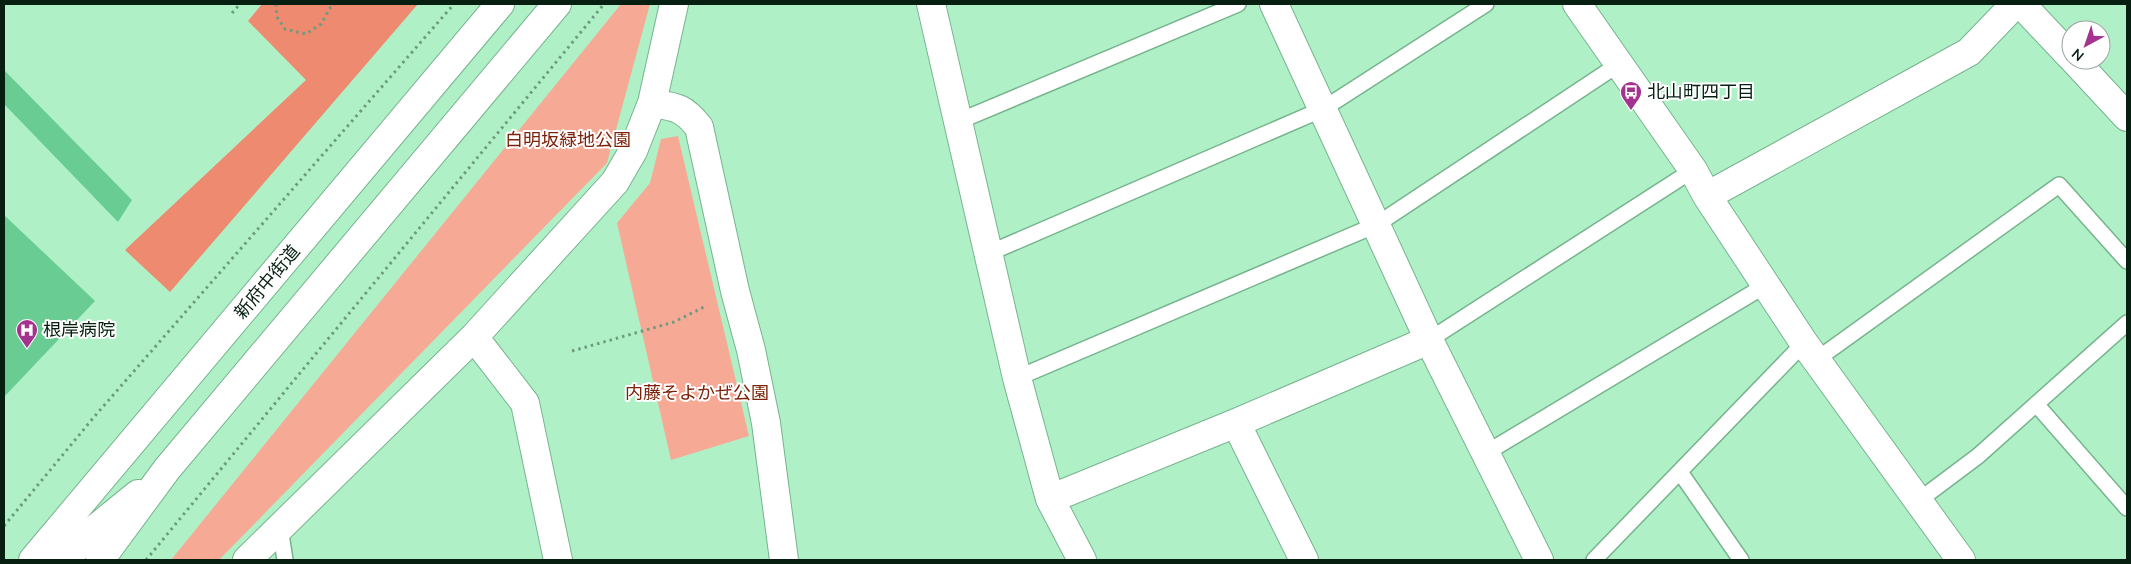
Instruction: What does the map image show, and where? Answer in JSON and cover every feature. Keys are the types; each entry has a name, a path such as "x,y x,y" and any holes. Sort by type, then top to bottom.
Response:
{"street":[{"name":"新府中街道","path":"33,560 500,4"},
{"path":"100,560 168,468 558,4"},
{"path":"247,560 474,337 615,182 633,151 652,103 674,4"},
{"path":"931,4 1016,378 1050,499 1082,560"},
{"path":"1274,4 1429,340 1539,560"},
{"path":"1578,4 1693,170 1707,196 1810,352 1961,560"},
{"path":"1707,196 1969,52 2015,4"},
{"path":"2021,4 2061,46"},
{"path":"2083,70 2127,117"},
{"path":"652,103 674,107 687,112 700,127 736,291 752,350 766,423 784,560"},
{"path":"474,337 525,403 558,560"},
{"path":"1050,499 1236,423 1429,340"},
{"path":"1236,423 1304,560"},
{"path":"64,560 95,529 168,468"}],"lane":[{"path":"957,122 1238,4"},
{"path":"988,254 1323,110 1486,4"},
{"path":"1016,378 1376,225 1619,64"},
{"path":"1429,340 1693,170"},
{"path":"1594,560 1680,472 1810,352 2059,185 2127,261"},
{"path":"1486,453 1766,285"},
{"path":"1918,501 1978,456 2127,323"},
{"path":"2036,404 2127,508"},
{"path":"1680,472 1741,560"},
{"path":"280,528 285,560"}],"path":[{"path":"232,13 240,4"},
{"path":"276,4 277,17 285,29 306,34 321,24 330,8 335,4"},
{"path":"4,526 94,417 454,4"},
{"path":"146,560 604,4"},
{"path":"572,351 674,322 736,291"}],"green space":[{"name":"白明坂緑地公園","path":"621,4 650,4 607,163 219,560 171,560"},
{"name":"内藤そよかぜ公園","path":"678,136 749,436 671,460 617,223 650,183 661,139"}],"shaded area":[{"path":"262,4 418,4 170,292 125,250 306,80 248,21"}],"building":[{"path":"4,70 132,200 118,222 4,104"},
{"name":"根岸病院","path":"4,215 95,301 4,397"}],"place":[{"name":"北山町四丁目","path":"1631,111"},
{"name":"根岸病院","path":"27,349"}]}
